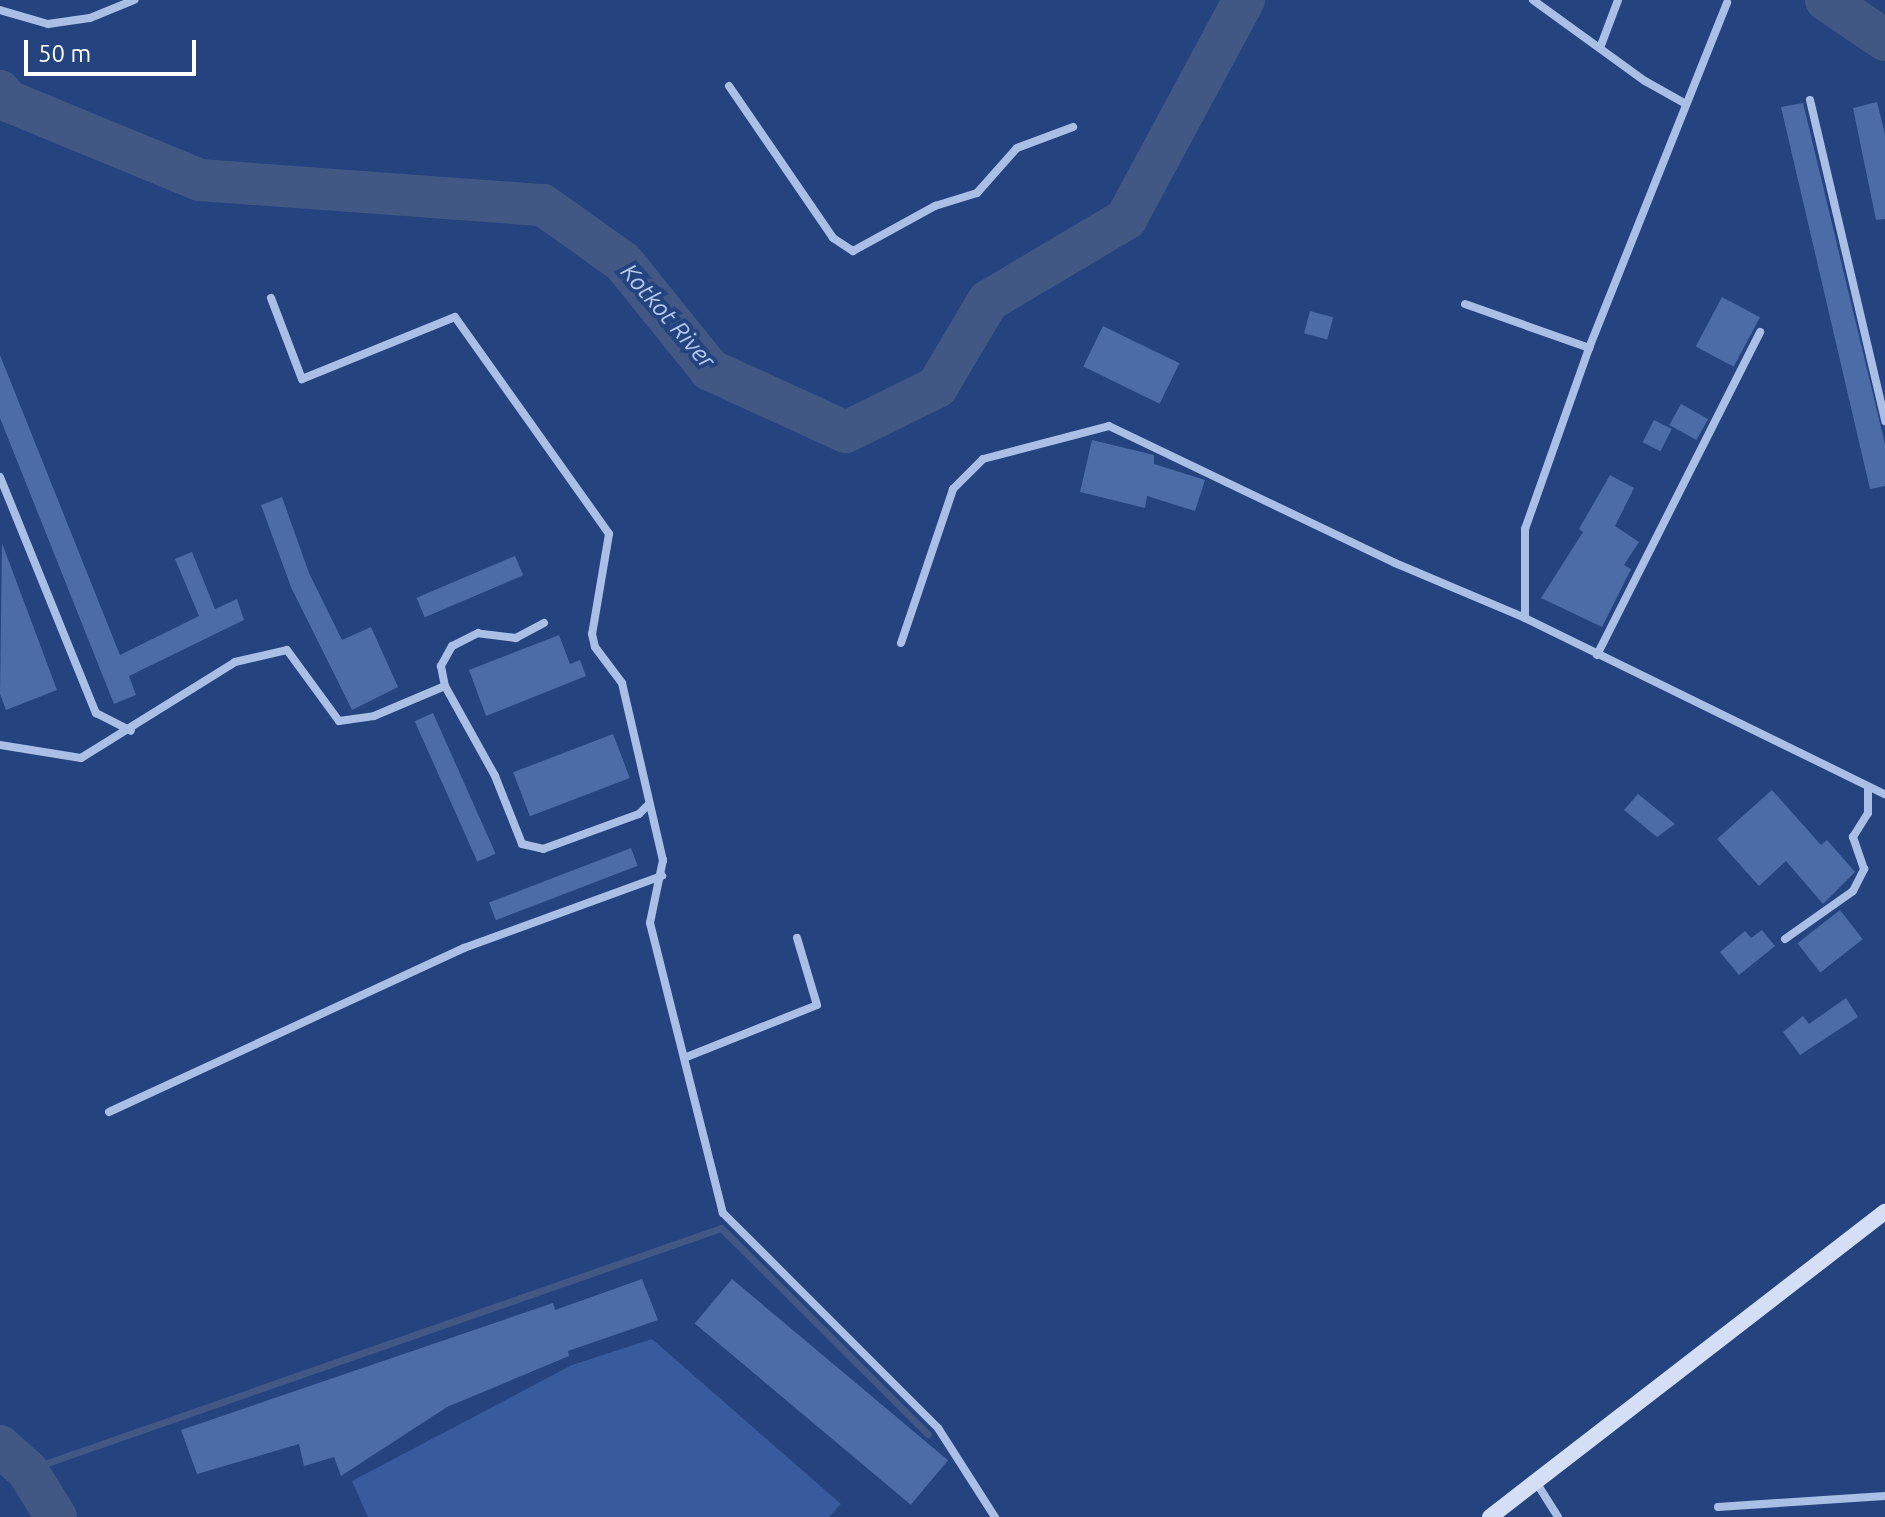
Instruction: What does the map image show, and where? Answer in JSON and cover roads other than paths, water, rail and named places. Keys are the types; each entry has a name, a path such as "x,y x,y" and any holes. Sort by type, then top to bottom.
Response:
{"street":[{"path":"0,10 48,24 90,18 134,0"},
{"path":"1533,0 1686,104"},
{"path":"1600,48 1618,0"},
{"path":"1525,618 1525,529 1589,348 1727,3"},
{"path":"729,86 833,238 853,251 935,206 977,193 1017,148 1073,127"},
{"path":"1810,100 1885,421"},
{"path":"271,298 302,379 455,317 609,534 592,634 595,647 622,683 663,860 650,923 723,1213 938,1428 995,1517"},
{"path":"1465,304 1589,348"},
{"path":"1597,655 1760,332"},
{"path":"1873,367 1885,363"},
{"path":"901,643 953,489 983,459 1109,426 1395,563 1525,618 1885,794"},
{"path":"0,477 96,713 131,731"},
{"path":"544,623 516,638 478,633 452,646 441,666 445,686 495,776 522,844 543,849 639,814 648,805"},
{"path":"0,745 81,758 131,731 235,662 287,650 339,721 374,716 445,686"},
{"path":"1785,939 1853,891 1864,869 1853,837 1868,813 1868,788"},
{"path":"109,1112 464,948 662,876"},
{"path":"684,1058 817,1005 797,938"},
{"path":"1490,1517 1885,1212"},
{"path":"1536,1482 1558,1517"},
{"path":"1718,1507 1885,1496"}],"waterway":[{"name":"Kotkot River","path":"0,91 8,101 200,180 543,205 623,262 710,370 846,432 937,387 988,301 1126,219 1244,0"},
{"name":"Kotkot River","path":"1826,0 1885,40"},
{"path":"27,1470 721,1228 928,1434"},
{"name":"Kotkot River","path":"0,1446 27,1470 56,1517"}]}
